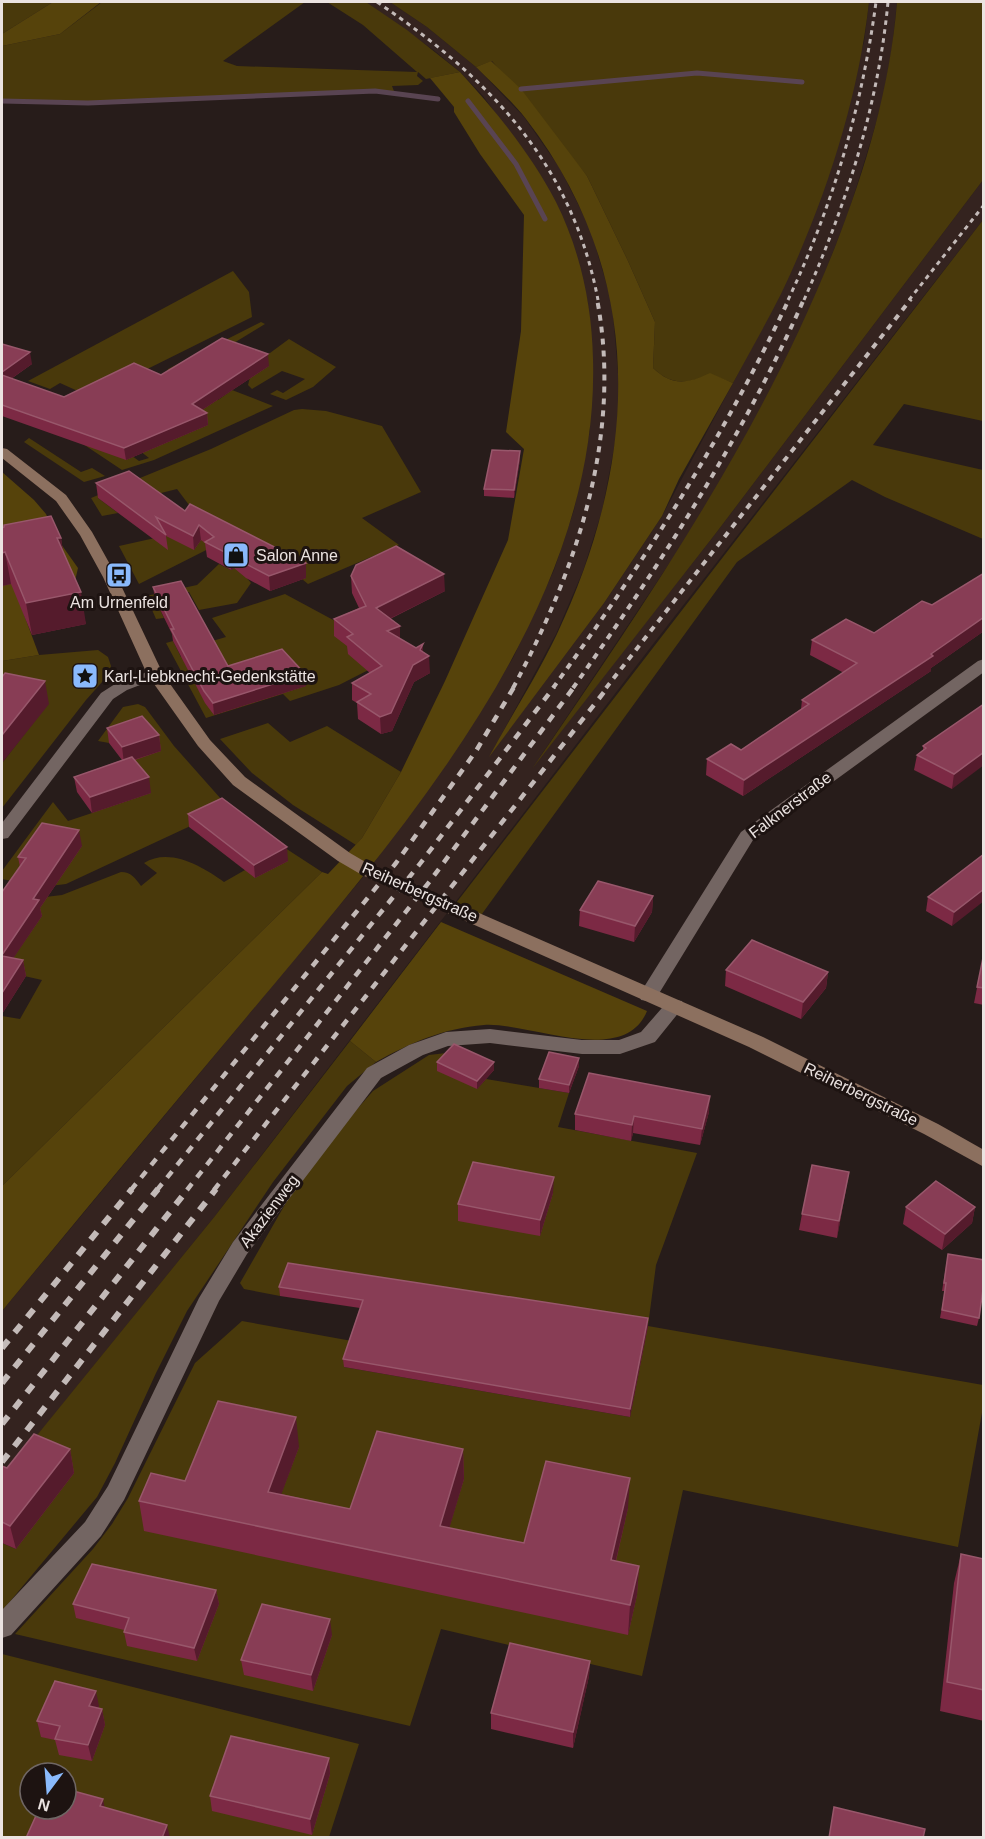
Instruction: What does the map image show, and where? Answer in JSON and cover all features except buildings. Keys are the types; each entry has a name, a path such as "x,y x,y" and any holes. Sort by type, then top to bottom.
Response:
{"street":[{"name":"Reiherbergstraße","path":"2,452 61,498 81,525 114,586 155,674 204,743 239,781 344,857 368,872 479,918 756,1042 931,1129 984,1160"},
{"name":"Falknerstraße","path":"648,994 747,836 984,664"},
{"path":"2,834 107,696 121,687 155,674"},
{"name":"Akazienweg","path":"2,1627 93,1529 116,1493 210,1298 240,1248 374,1073 416,1050 446,1039 490,1036 582,1047 620,1047 648,1037 675,1006"}],"shaded area":[{"path":"2,2 53,2 2,34"},
{"path":"53,2 101,2 60,34 2,46 2,34"},
{"path":"102,2 305,2 223,61 237,66 417,72 363,25 327,2 366,2 407,30 460,72 426,79 418,72 417,76 423,81 418,85 392,86 395,94 375,91 88,103 2,101 2,46 60,34"},
{"path":"366,2 390,2 427,27 476,67 524,117 559,167 591,231 612,303 619,385 617,433 602,511 583,571 556,634 492,752 604,603 662,516 781,293 815,210 864,42 869,2 897,2 892,49 883,98 872,137 848,214 815,298 770,393 697,522 540,757 716,533 983,180 983,220 650,648 215,1216 2,1479 2,1311 368,871 453,753 513,658 554,570 574,510 590,430 588,303 569,232 537,170 483,96 460,72 436,52"},
{"path":"390,2 869,2 857,77 825,188 781,294 733,383 710,374 680,382 667,378 653,368 655,322 587,176 492,61 476,67 427,27"},
{"path":"897,2 983,2 983,180 716,533 532,769 617,644 698,517 772,385 805,317 835,247 857,187 875,127 889,65"},
{"path":"491,61 521,89 587,176 655,322 653,368 673,380 687,381 710,373 733,383 679,479 662,516 604,603 489,757 549,650 584,568 604,502 615,436 618,370 611,306 594,242 566,179 526,119 476,67"},
{"path":"460,72 487,102 536,167 564,220 583,278 590,318 593,359 587,448 566,534 533,618 489,698 439,776 327,921 2,1311 2,1186 322,872 328,874 362,838 401,772 445,681 508,540 524,449 506,432 521,331 524,215 480,154 454,112 454,107 430,78"},
{"path":"983,220 983,421 904,404 873,445 983,470 983,539 885,497 852,480 737,562 479,918 453,907"},
{"path":"233,271 249,292 252,317 91,397 60,383 50,389 28,381"},
{"path":"261,322 265,324 183,374 218,400 232,390 273,406 154,460 122,470 83,444 103,435 139,461 149,458 113,430 165,376 168,369"},
{"path":"289,339 336,367 313,387 286,400 270,394 277,390 283,393 305,379 282,371 252,389 248,385 250,377 244,372"},
{"path":"294,410 326,411 382,426 421,492 362,518 399,545 308,584 302,579 246,577 251,583 237,603 199,610 189,592 155,599 164,618 156,619 146,596 197,585 219,564 231,570 230,538 139,584 119,546 182,532 195,513 177,489 157,494 98,498 118,513 102,516 91,498 211,449"},
{"path":"29,438 81,472 92,468 105,476 84,482 24,442"},
{"path":"2,472 34,500 46,514 56,537 78,568 72,594 23,612 39,655 2,661"},
{"path":"285,594 350,629 388,660 339,685 290,701 283,694 206,718 166,643 173,641 181,657 209,642 226,637 212,618"},
{"path":"98,650 108,657 111,666 110,673 86,700 2,808 2,763 48,704 9,696 2,686 2,661"},
{"path":"138,704 145,707 174,746 229,808 66,884 42,887 2,879 2,871 53,802 68,821 92,813 127,762 144,732 109,743 98,741 123,707"},
{"path":"268,723 290,742 327,726 401,772 356,845 293,805 252,773 220,739"},
{"path":"242,820 322,872 2,1186 2,1016 20,1019 42,980 2,971 37,898 62,895 121,872 130,874 141,886 157,873 144,863 165,857 196,865 224,882 245,870"},
{"path":"441,922 647,1011 635,1028 618,1037 597,1040 574,1038 484,1025 441,1033 376,1062 350,1041"},
{"path":"350,1041 376,1062 347,1086 273,1182 187,1311 97,1497 2,1611 2,1543 16,1549 25,1450 215,1216"},
{"path":"455,1052 477,1089 486,1079 569,1093 558,1127 697,1153 656,1265 648,1326 983,1385 983,1407 958,1547 683,1490 642,1676 441,1629 410,1726 15,1634 93,1549 112,1524 128,1498 195,1363 242,1321 352,1341 344,1367 630,1417 647,1326 288,1272 280,1296 244,1289 240,1283 291,1194 329,1141 373,1091 429,1055"},
{"path":"2,1654 359,1744 329,1837 2,1837"}],"waterway":[{"path":"521,89 697,73 802,82"},
{"path":"2,101 88,103 375,91 438,99"},
{"path":"468,101 516,164 545,219"}],"railway":[{"path":"377,2 455,61 520,128 546,166 568,206 586,251 598,300"},
{"path":"788,300 819,228 844,155 863,80 876,2"},
{"path":"804,300 833,228 858,155 877,80 888,2"},
{"path":"909,300 984,205"},
{"path":"513,688 557,596 575,548 589,500 599,450 604,400 603,350 597,299"},
{"path":"553,688 618,595 680,499 737,401 789,299"},
{"path":"573,688 637,595 698,499 754,401 804,299"},
{"path":"606,688 911,299"},
{"path":"131,1190 396,863 476,751 514,687"},
{"path":"157,1190 419,865 554,687"},
{"path":"187,1190 430,881 574,687"},
{"path":"214,1190 608,687"},
{"path":"2,1348 132,1189"},
{"path":"2,1383 158,1189"},
{"path":"2,1424 188,1189"},
{"path":"2,1462 216,1189"}],"place":[{"name":"Salon Anne","path":"236,555"},
{"name":"Am Urnenfeld","path":"119,575"},
{"name":"Karl-Liebknecht-Gedenkstätte","path":"85,676"}]}
